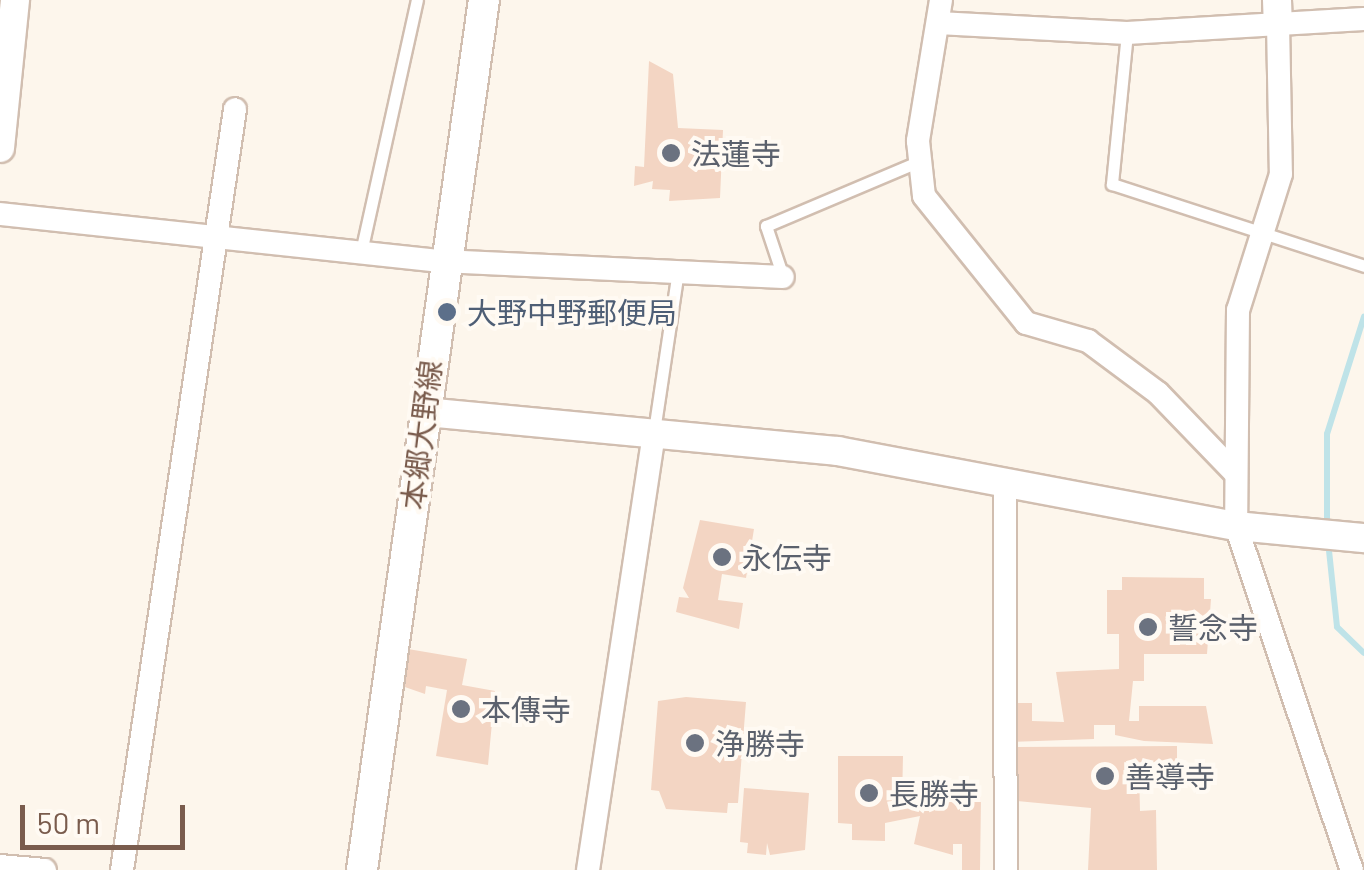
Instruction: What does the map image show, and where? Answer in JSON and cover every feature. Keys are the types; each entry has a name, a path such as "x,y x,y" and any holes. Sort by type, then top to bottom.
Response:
{"main road":[{"name":"本郷大野線","path":"362,870 442,261 484,0"}],"street":[{"path":"0,148 15,0"},
{"path":"1236,474 1158,393 1088,341 1026,323 924,196 920,161 939,12 1127,32 1277,12 1364,19"},
{"path":"1277,12 1282,174 1266,234 1238,310 1236,526 1352,870"},
{"path":"122,870 222,238 235,110"},
{"path":"0,214 442,261 677,277 783,277"},
{"path":"425,412 838,450 1236,526 1341,536"},
{"path":"588,870 654,433"},
{"path":"1005,484 1006,870"},
{"path":"0,866 45,870"}],"lane":[{"path":"360,252 418,0"},
{"path":"1127,32 1112,184 1364,266"},
{"path":"783,277 766,226 920,161"},
{"path":"654,433 677,277"}],"building":[{"path":"649,61 673,74 678,128 723,130 720,198 669,201 670,190 652,189 653,181 634,186 635,166 644,167"},
{"path":"700,520 754,529 746,578 722,574 718,600 743,603 739,629 676,612 679,597 689,598 683,588"},
{"path":"1122,577 1204,578 1204,599 1211,599 1207,654 1144,654 1144,681 1133,681 1129,721 1139,721 1139,706 1206,706 1213,744 1144,741 1115,735 1115,725 1094,725 1094,739 1010,742 1010,703 1032,703 1032,721 1064,722 1056,672 1119,669 1119,634 1107,634 1107,590 1122,590"},
{"path":"408,649 467,659 462,685 495,691 488,765 436,756 447,690 426,686 425,694 402,686"},
{"path":"686,697 746,702 738,803 728,803 727,813 666,809 659,791 651,790 658,701"},
{"path":"1177,746 1177,767 1139,768 1140,811 1156,810 1157,870 1088,870 1091,808 1017,801 1009,747"},
{"path":"838,756 903,756 902,802 909,789 981,797 980,870 962,870 962,844 953,844 953,855 914,844 920,816 885,823 885,841 852,840 852,824 838,823"},
{"path":"744,788 809,793 805,850 770,855 767,843 766,855 747,853 748,843 740,842"}],"waterway":[{"path":"1327,529 1327,434 1364,317"},
{"path":"1328,541 1337,627 1364,653"}],"place":[{"name":"法蓮寺","path":"671,153"},
{"name":"大野中野郵便局","path":"447,312"},
{"name":"永伝寺","path":"722,557"},
{"name":"誓念寺","path":"1148,627"},
{"name":"本傳寺","path":"461,709"},
{"name":"浄勝寺","path":"695,743"},
{"name":"善導寺","path":"1105,776"},
{"name":"長勝寺","path":"869,793"}]}
